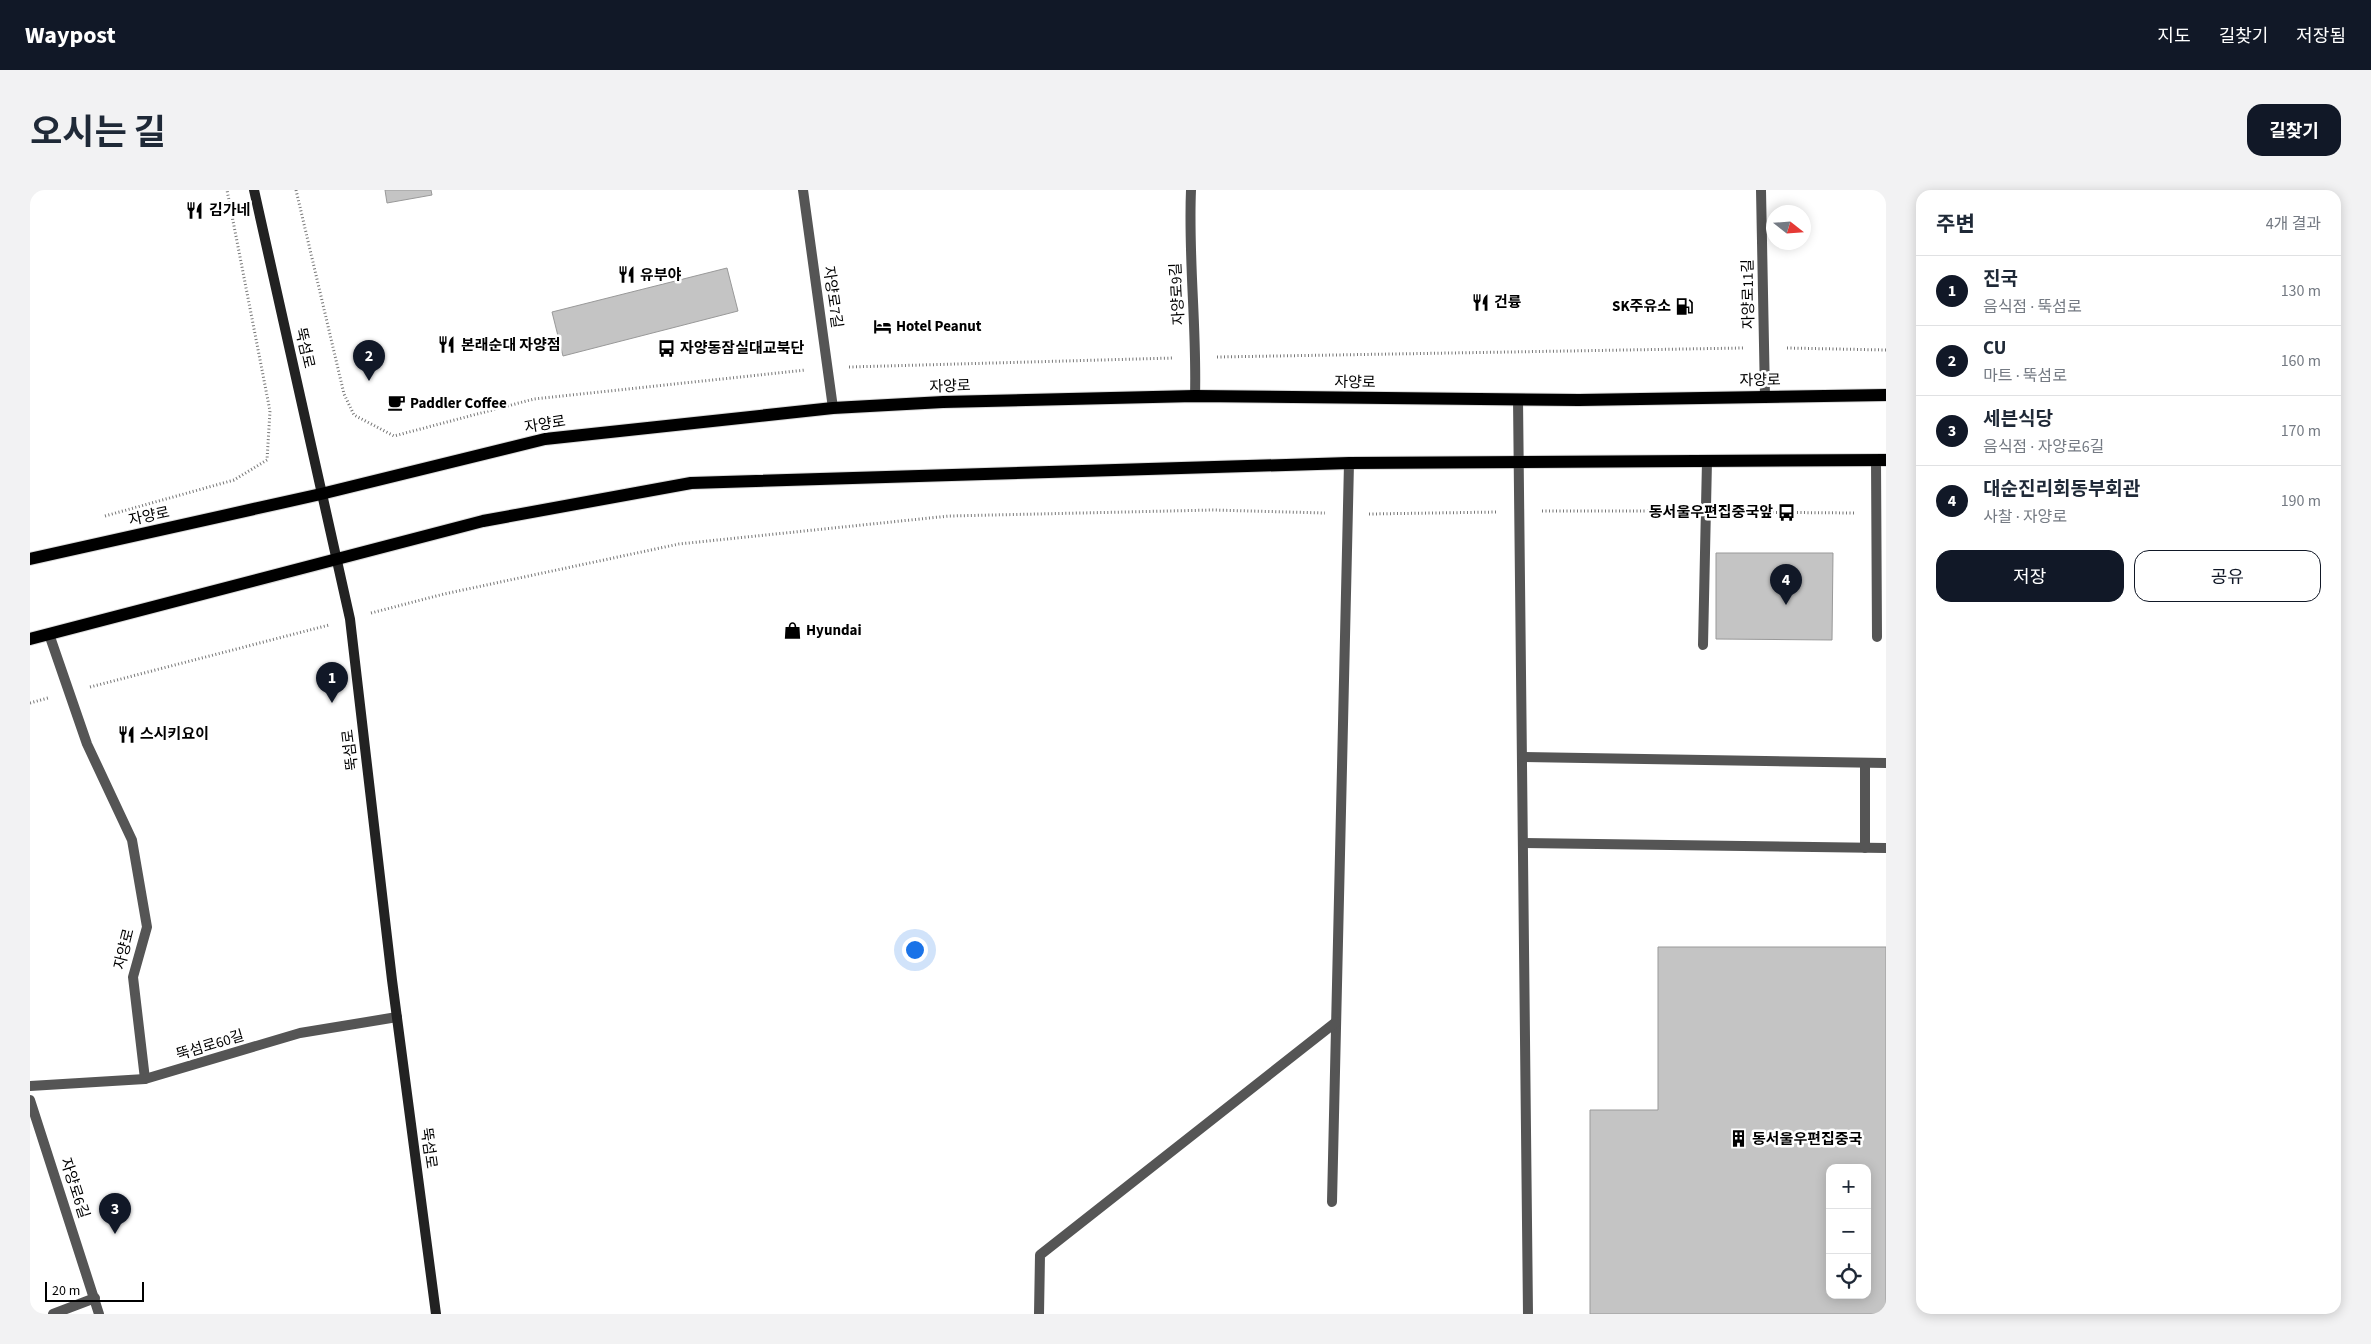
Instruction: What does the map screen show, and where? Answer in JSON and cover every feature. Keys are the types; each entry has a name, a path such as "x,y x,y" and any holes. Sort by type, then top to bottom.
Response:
{"main road":[{"name":"뚝섬로","path":"254,190 350,619 397,1017 436,1314"},
{"name":"자양로","path":"30,559 321,494 545,439 833,408 943,402 1194,396 1518,399 1886,395"},
{"path":"30,639 483,521 691,482 1349,463 1881,460"}],"street":[{"name":"자양로7길","path":"803,190 833,408"},
{"name":"자양로9길","path":"1191,190 1189,235 1196,357 1194,396"},
{"name":"자양로11길","path":"1761,190 1765,396"},
{"path":"1518,399 1528,1314"},
{"path":"1877,637 1876,513 1881,460"},
{"path":"1703,645 1707,461"},
{"path":"1332,1202 1349,463"},
{"name":"자양로","path":"49,634 87,744 132,840 147,927 133,976 146,1079"},
{"path":"1523,757 1886,764"},
{"path":"1865,763 1865,848"},
{"path":"1524,843 1886,848"},
{"name":"뚝섬로60길","path":"30,1086 146,1079 300,1033 397,1017"},
{"path":"1039,1314 1040,1255 1336,1022"},
{"name":"자양로6길","path":"30,1100 100,1314"},
{"path":"53,1314 95,1298"}],"path":[{"path":"104,516 234,480 267,460 270,411 227,190"},
{"path":"296,190 344,394 354,415 394,436 534,399 827,368 1196,357 1764,348 1886,350"},
{"path":"375,612 444,594 679,544 949,516 1213,510 1349,514 1519,511 1876,513"},
{"path":"30,703 350,619"}],"building":[{"path":"385,190 431,190 432,195 387,203"},
{"path":"727,268 738,311 563,356 552,312"},
{"path":"1716,553 1833,553 1832,640 1716,639"},
{"name":"동서울우편집중국","path":"1658,947 1886,947 1886,1314 1590,1314 1590,1110 1658,1110"}],"place":[{"name":"김가네","path":"195,210"},
{"name":"유부야","path":"626,275"},
{"name":"건륭","path":"1480,302"},
{"name":"SK주유소","path":"1685,306"},
{"name":"Hotel Peanut","path":"882,326"},
{"name":"본래순대 자양점","path":"447,345"},
{"name":"자양동잠실대교북단","path":"666,348"},
{"name":"CU","path":"369,381"},
{"name":"Paddler Coffee","path":"396,403"},
{"name":"동서울우편집중국앞","path":"1787,512"},
{"name":"대순진리회동부회관","path":"1786,605"},
{"name":"Hyundai","path":"792,630"},
{"name":"진국","path":"332,703"},
{"name":"스시키요이","path":"126,734"},
{"name":"동서울우편집중국","path":"1738,1139"},
{"name":"세븐식당","path":"115,1234"}]}
